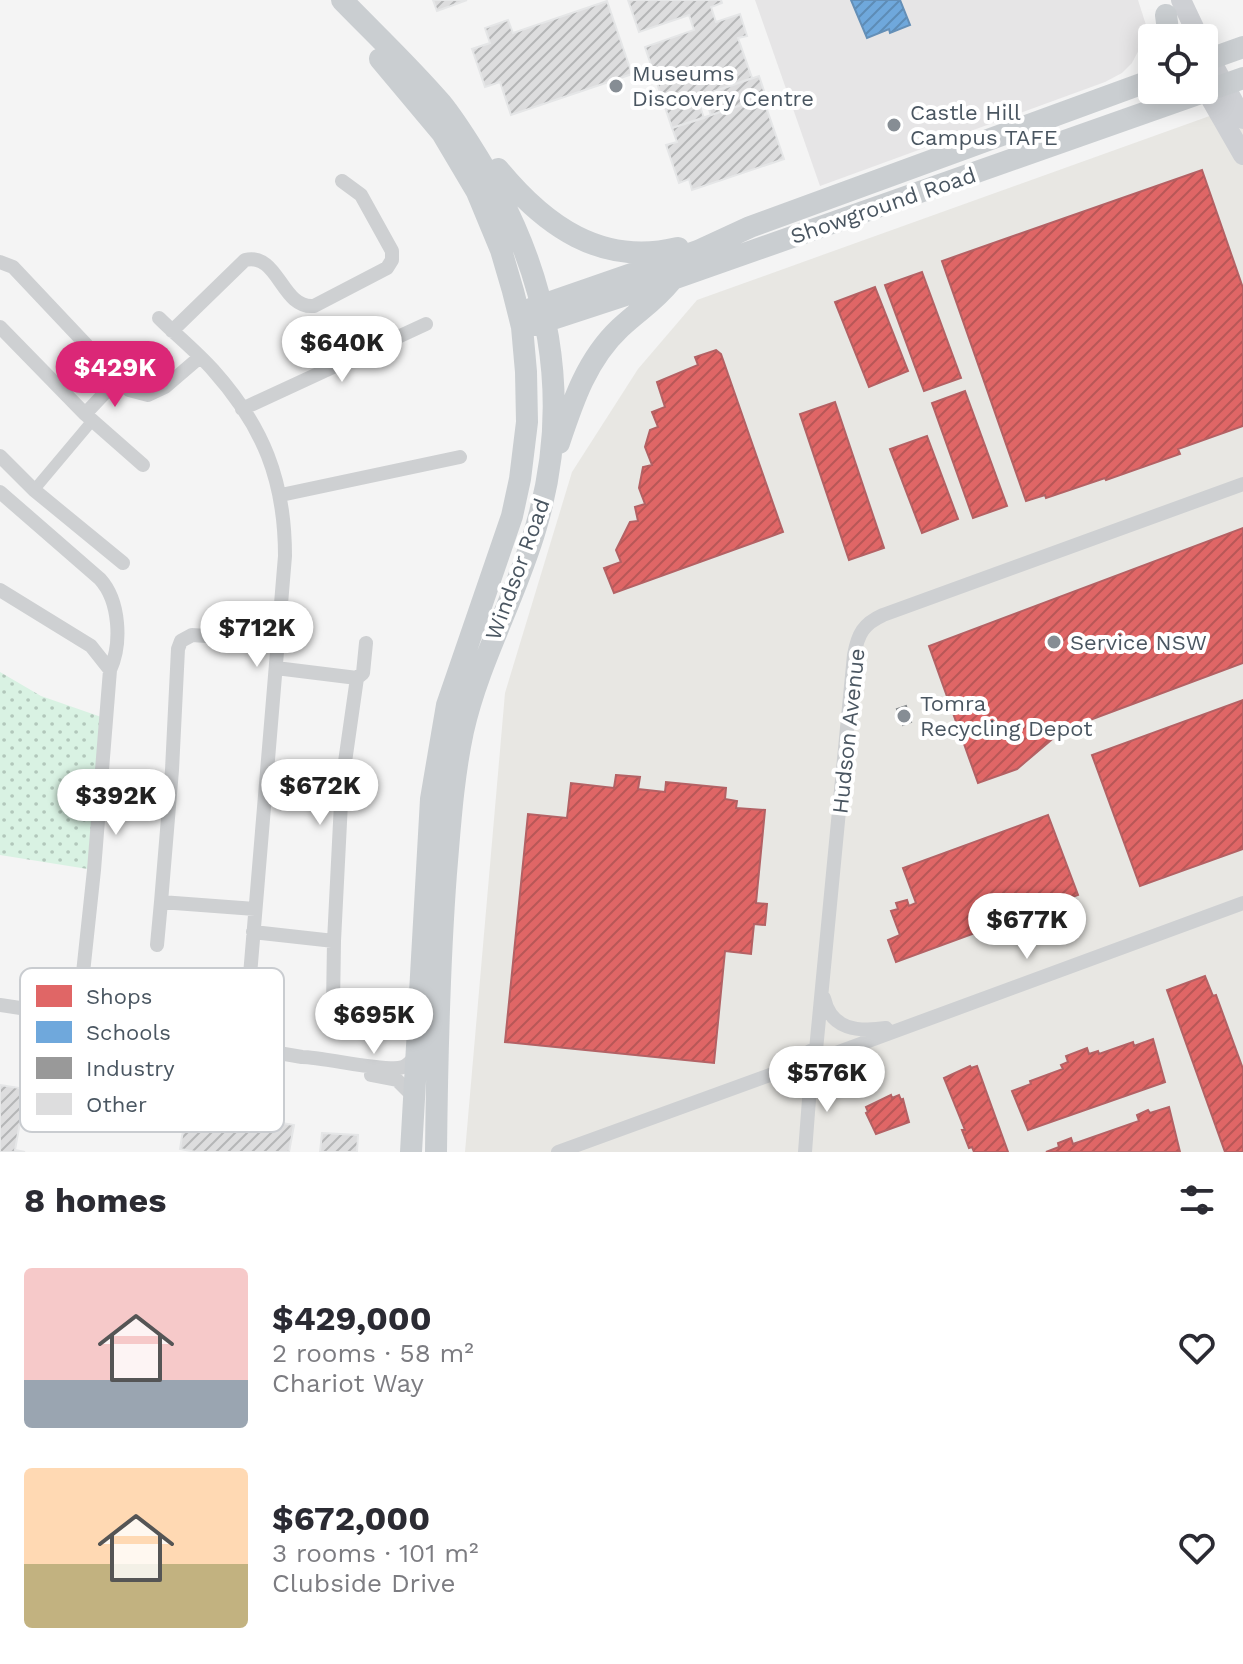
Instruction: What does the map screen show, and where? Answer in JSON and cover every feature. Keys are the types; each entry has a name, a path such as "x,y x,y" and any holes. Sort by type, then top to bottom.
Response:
{"main road":[{"name":"Windsor Road","path":"324,0 378,58 451,146 492,224 520,320 527,422 520,479 503,542 447,705 431,799 411,1152"},
{"name":"Windsor Road","path":"342,0 442,104 500,192 524,246 545,314 554,410 549,472 524,563 483,662 459,753 451,809 442,943 436,1152"},
{"path":"1218,53 1243,47"},
{"name":"Showground Road","path":"545,314 750,227 1138,84"},
{"name":"Showground Road","path":"520,320 671,280 1219,86"},
{"path":"1219,86 1243,119"},
{"path":"1219,86 1243,155"},
{"path":"442,104 523,200 572,235 592,243 632,253 657,252 750,227"},
{"path":"549,472 577,391 588,370 620,328 653,302 671,280"}],"street":[{"path":"172,331 245,260 255,258 266,262 296,301 305,306 314,306 387,268 392,260 392,251 361,195 342,181"},
{"path":"0,262 13,267 129,390 148,395 165,387 200,357"},
{"path":"159,318 200,357 242,409 274,467 281,495 285,556 250,968"},
{"path":"242,409 426,324"},
{"path":"0,327 88,418 143,465"},
{"path":"34,490 118,379"},
{"path":"0,456 34,490 123,563"},
{"path":"281,495 460,457"},
{"name":"Hudson Avenue","path":"821,1053 822,990 854,655 856,642 865,626 893,611 1243,484"},
{"path":"0,492 106,585 114,601 114,660 110,670 84,968"},
{"path":"0,590 91,646 110,670"},
{"path":"157,945 181,641 192,635 279,641"},
{"path":"333,1006 342,783 357,678 363,673 366,643"},
{"path":"276,668 357,678"},
{"path":"161,902 255,909"},
{"path":"805,1152 806,1053 821,1053 911,1025 1243,903"},
{"path":"253,932 334,941"},
{"path":"822,990 827,1011 841,1026 871,1030 911,1025"},
{"path":"0,1005 20,1008"},
{"path":"558,1152 807,1068 819,1073 825,1068 821,1053"},
{"path":"284,1054 398,1068 417,1055"},
{"path":"302,1057 323,1066 397,1080 414,1098"}],"shaded area":[{"name":"Castle Hill Campus TAFE","path":"755,0 1138,0 1146,24 1138,24 1138,51 1122,73 1105,82 820,186"},
{"path":"1243,104 1243,1152 465,1152 505,693 572,472 638,369 697,300"}],"green space":[{"path":"0,672 41,696 107,719 94,870 0,855"}],"building: Shops":[{"path":"1202,170 1243,288 1243,426 1178,449 1180,454 1106,480 1026,501 942,261"},
{"path":"922,272 961,378 924,391 885,285"},
{"path":"875,287 908,371 869,387 835,302"},
{"path":"716,350 721,354 783,532 614,593 604,568 621,562 616,550 630,522 638,521 635,507 645,504 639,488 643,467 652,465 645,447 650,430 658,427 652,412 665,407 657,382 698,365 695,357"},
{"path":"965,391 1007,506 973,518 932,403"},
{"path":"835,402 884,548 849,560 800,414"},
{"path":"927,436 958,519 922,533 890,449"},
{"path":"1243,528 1243,663 1063,730 1017,769 978,783 929,646"},
{"path":"1243,700 1243,849 1140,886 1092,755"},
{"path":"616,775 640,777 638,789 665,792 666,782 726,788 725,799 737,801 736,808 765,810 756,903 767,904 765,925 754,924 751,954 725,951 714,1063 505,1042 528,814 567,818 571,783 614,788"},
{"path":"1048,815 1078,895 896,962 888,940 900,935 891,911 898,909 896,903 907,900 909,906 916,903 903,868"},
{"path":"1205,976 1213,996 1216,995 1243,1069 1243,1152 1225,1152 1167,990"},
{"path":"1153,1039 1165,1082 1028,1130 1012,1091 1063,1069 1061,1065 1068,1062 1066,1056 1087,1048 1089,1054 1098,1051 1099,1054 1133,1042 1134,1046"},
{"path":"977,1066 1008,1152 974,1152 972,1147 969,1148 944,1078"},
{"path":"891,1095 892,1098 899,1095 903,1099 909,1122 876,1134 866,1107"},
{"path":"1169,1107 1180,1152 1046,1152 1071,1138 1073,1144 1139,1121 1137,1115 1148,1110 1150,1113"}],"building: Schools":[{"path":"851,0 900,0 910,25 867,38"}],"building: Industry":[{"name":"Tomra Recycling Depot","path":"906,706 911,722 903,725 897,709"}],"building: Other":[{"path":"433,0 467,0 437,11"},
{"path":"628,0 721,0 722,3 711,7 716,22 740,14 747,36 738,38 752,78 697,97 704,118 672,128 645,47 694,30 689,15 639,32"},
{"path":"607,1 632,74 511,115 500,82 485,87 472,49 490,43 485,28 508,20 513,33"},
{"path":"759,76 766,97 711,115 704,95"},
{"path":"763,98 784,159 692,190 689,179 679,183 666,145 677,142 672,128"},
{"path":"0,1085 20,1088 20,1122 15,1150 25,1152 0,1152"},
{"path":"284,1123 294,1125 289,1152 196,1152 180,1149 183,1132 284,1132"},
{"path":"322,1133 358,1135 357,1152 320,1152"}],"place":[{"name":"Museums Discovery Centre","path":"616,86"},
{"name":"Castle Hill Campus TAFE","path":"894,125"},
{"name":"Service NSW","path":"1054,642"},
{"name":"Tomra Recycling Depot","path":"904,716"}]}
